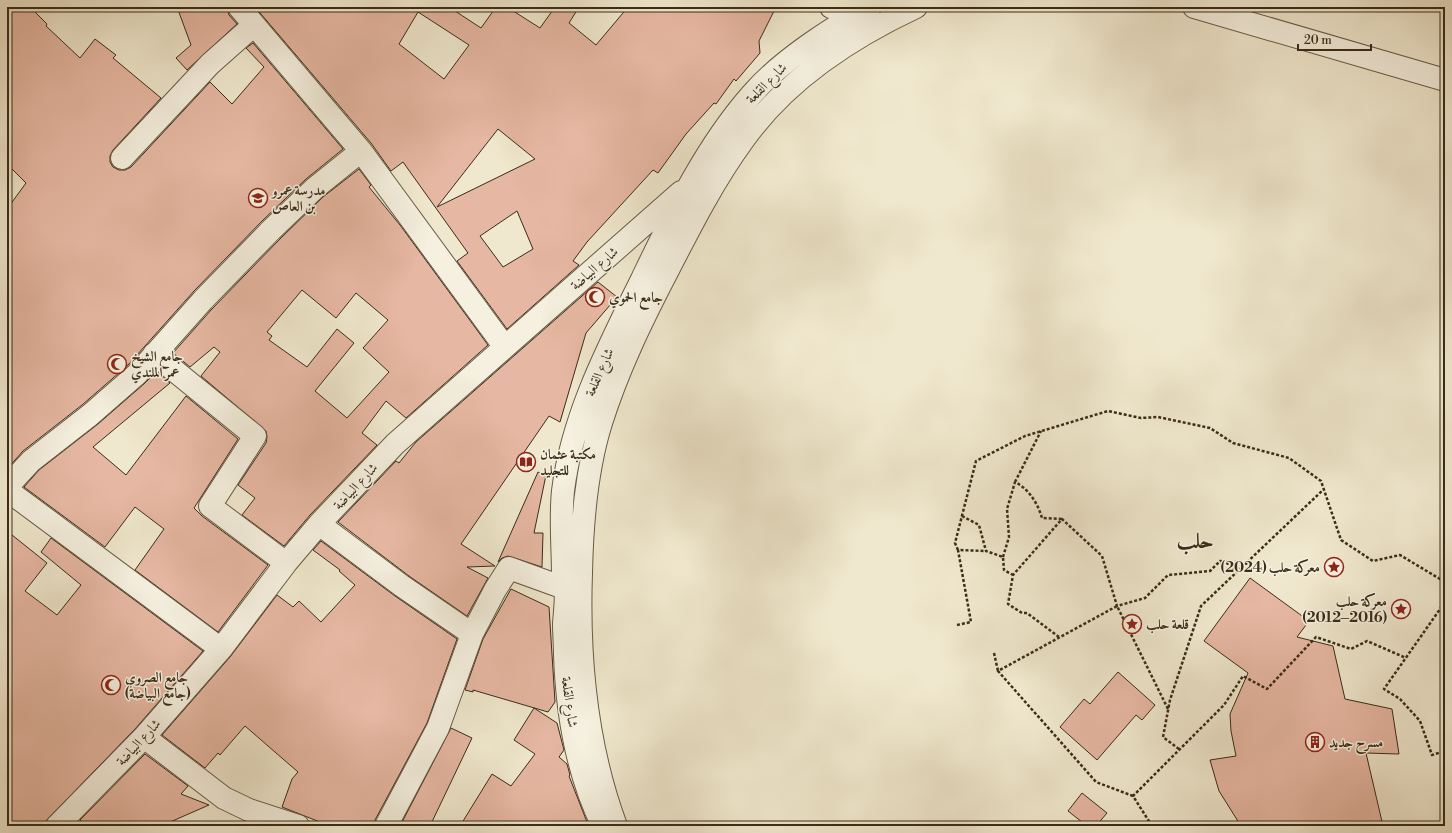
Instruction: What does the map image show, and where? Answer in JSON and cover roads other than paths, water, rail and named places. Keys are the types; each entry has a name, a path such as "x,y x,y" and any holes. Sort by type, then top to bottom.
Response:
{"street":[{"path":"239,7 361,151 504,346"},
{"path":"831,7 861,12"},
{"path":"616,826 600,770 588,711 583,678 580,612 582,527 589,475 600,424 617,375 638,328 692,222 714,183 745,137 772,106 801,80 838,51 883,23 916,7"},
{"path":"1194,7 1445,80"},
{"name":"شارع القلعة","path":"603,826 595,809 584,776 572,723 566,671 564,625 567,589 563,576 563,492 572,448 584,405 623,319 691,183 716,142 753,93 791,59 818,38 861,12"},
{"path":"122,158 210,64 254,26"},
{"path":"221,649 7,489 31,462 90,415 137,374 271,230 315,188 361,151"},
{"name":"شارع البياضة","path":"57,826 144,737 221,649 286,563 319,524 395,444 504,346 691,183"},
{"path":"154,354 255,436 210,506 286,563"},
{"path":"319,524 402,586 472,634"},
{"path":"386,826 438,728 472,634 494,590 509,568 567,589"},
{"path":"144,737 224,798 249,810 298,826"}],"place":[{"name":"مدرسة عمرو بن العاص","path":"258,198"},
{"name":"جامع الحموي","path":"595,297"},
{"name":"جامع الشيخ عمر الملندي","path":"117,364"},
{"name":"مكتبة عثمان للتجليد","path":"526,462"},
{"name":"معركة حلب (2024)","path":"1334,567"},
{"name":"معركة حلب (2012–2016)","path":"1401,609"},
{"name":"قلعة حلب","path":"1132,624"},
{"name":"جامع الصروي (جامع البياضة)","path":"111,685"},
{"name":"مسرح جديد","path":"1315,742"}],"district":[{"name":"حلب","path":"1195,540"}]}
